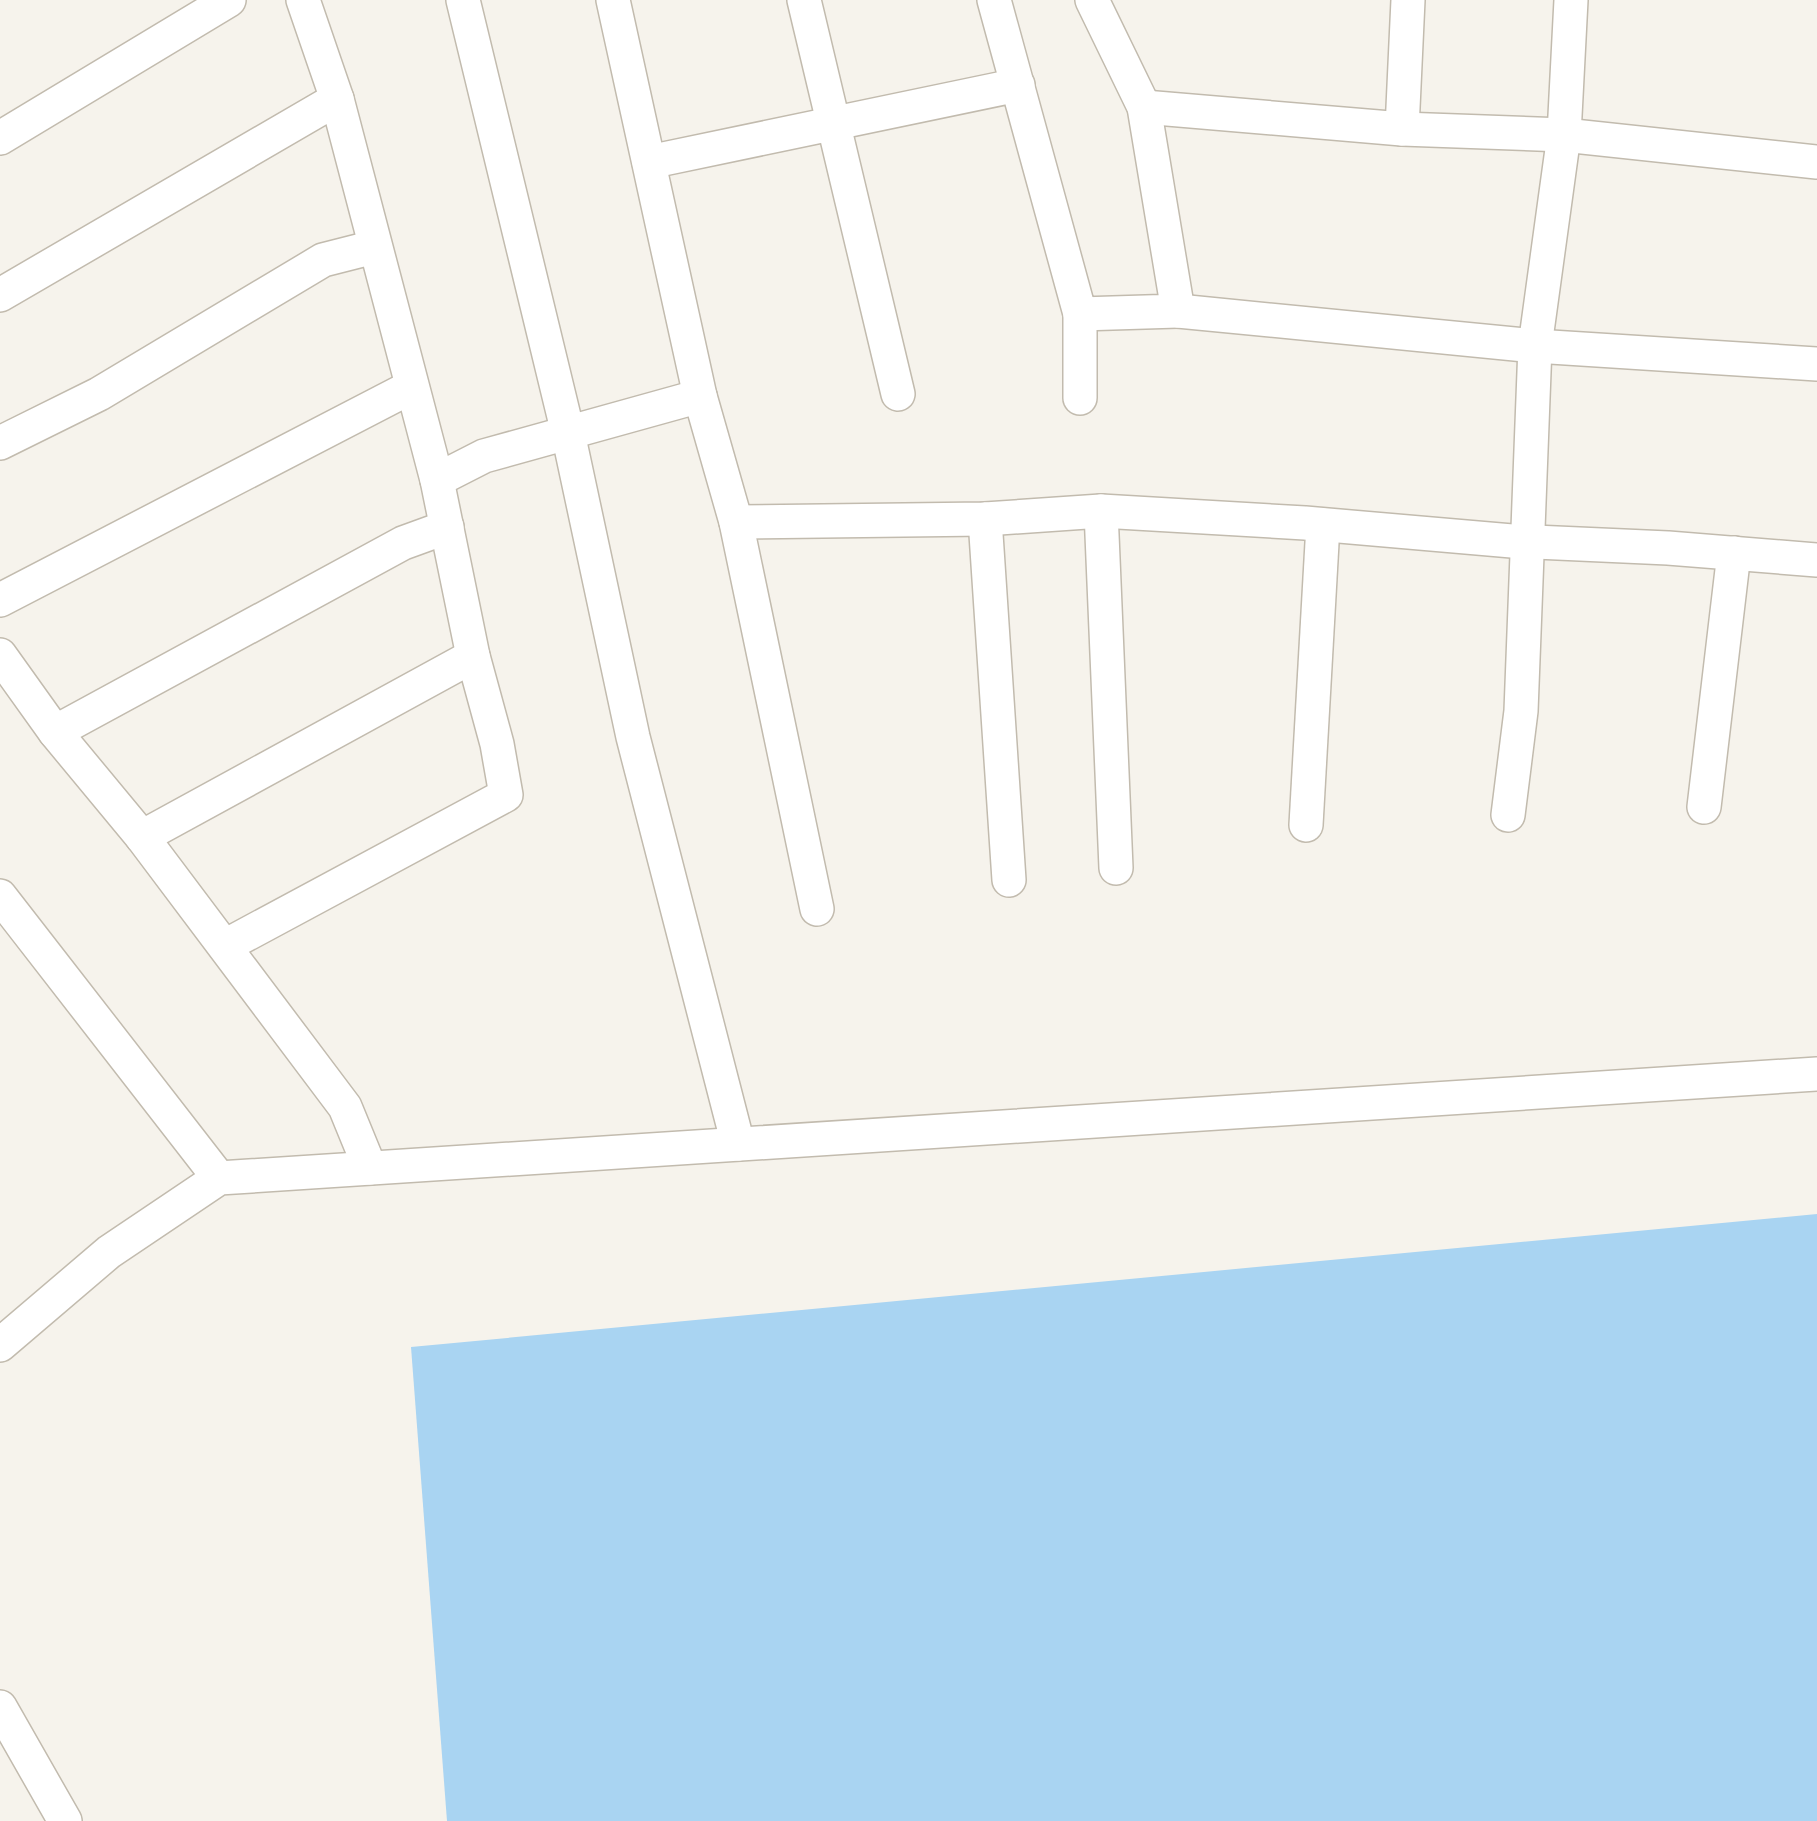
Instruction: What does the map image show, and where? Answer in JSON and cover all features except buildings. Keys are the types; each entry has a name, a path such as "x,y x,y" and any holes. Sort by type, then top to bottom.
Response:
{"street":[{"path":"0,138 229,0"},
{"path":"225,946 506,795 497,744 473,656 436,480 337,99 303,0"},
{"path":"463,0 568,433 633,737 738,1144"},
{"path":"613,0 700,396 736,522 817,909"},
{"path":"804,0 898,394"},
{"path":"994,0 1080,314 1080,398"},
{"path":"1092,0 1144,107 1178,311"},
{"path":"1402,129 1408,0"},
{"path":"1508,815 1521,711 1535,346 1564,135 1571,0"},
{"path":"649,162 1018,85"},
{"path":"0,295 337,99"},
{"path":"1144,107 1402,129 1564,135 1817,162"},
{"path":"0,443 99,394 323,260 374,247"},
{"path":"1080,314 1178,311 1535,346 1817,364"},
{"path":"0,600 411,387"},
{"path":"436,480 484,456 700,396"},
{"path":"736,522 985,519 1101,511 1817,561"},
{"path":"1101,511 1116,868"},
{"path":"985,519 1009,880"},
{"path":"1306,825 1323,525"},
{"path":"55,732 315,593 403,543 447,527"},
{"path":"1704,807 1734,554"},
{"path":"0,655 55,732 142,837 345,1107 370,1168"},
{"path":"142,837 473,656"},
{"path":"0,896 219,1178"},
{"path":"0,1345 109,1252 219,1178 1817,1074"},
{"path":"0,1707 65,1821"}],"water":[{"path":"1817,1214 1817,1821 447,1821 411,1347"}]}
